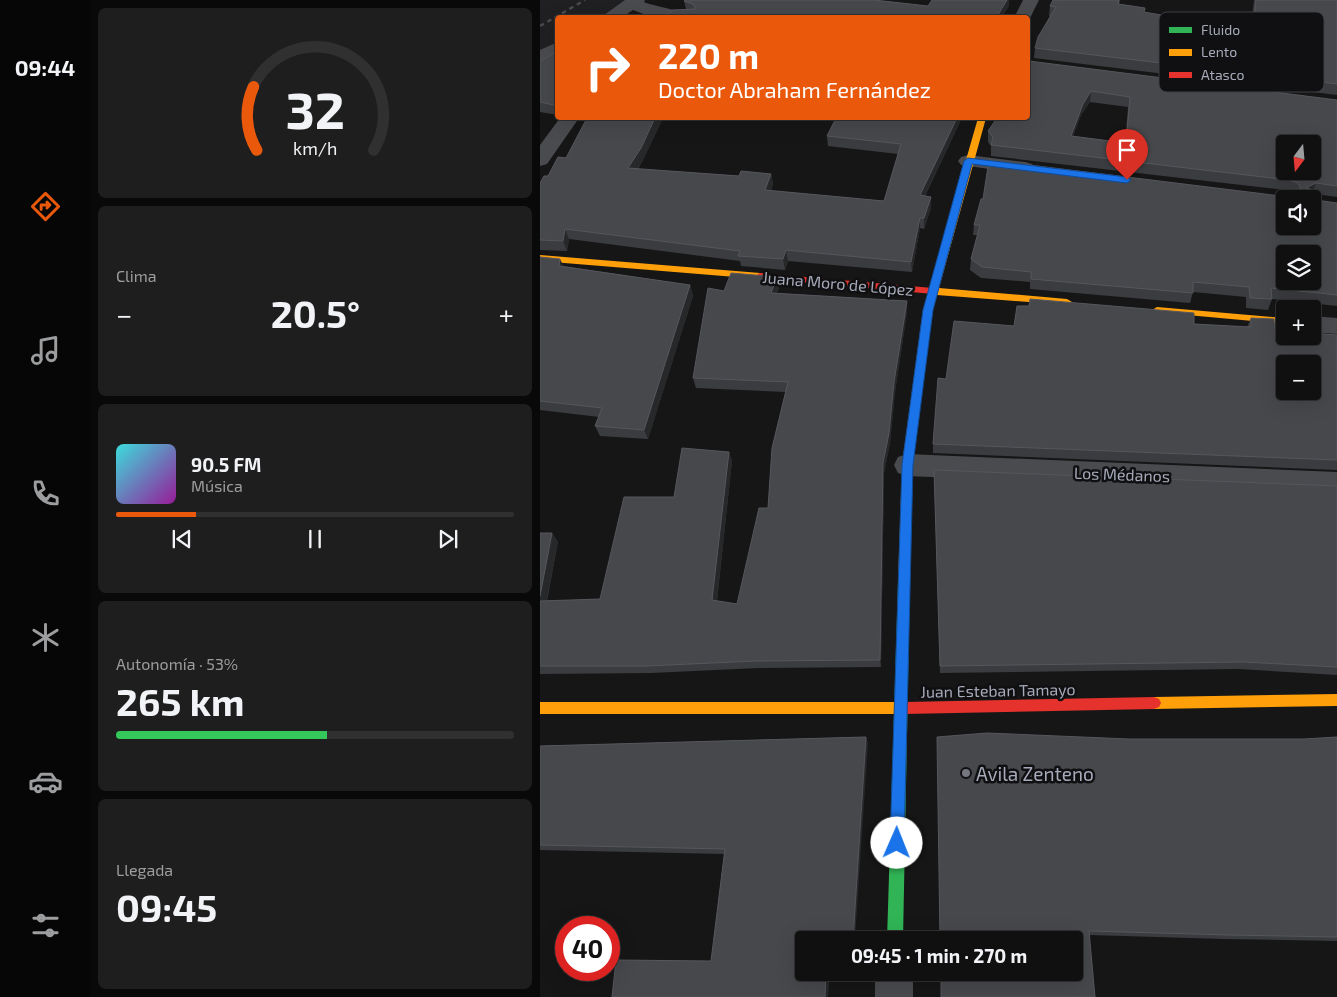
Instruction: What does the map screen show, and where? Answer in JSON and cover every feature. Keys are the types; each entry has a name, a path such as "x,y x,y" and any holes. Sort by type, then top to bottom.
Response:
{"street":[{"path":"1024,15 1031,0"},
{"path":"613,15 635,2 654,10 676,15"},
{"path":"540,58 555,49"},
{"path":"540,160 568,120"},
{"path":"895,931 907,465 928,310 968,161 981,120"},
{"path":"968,161 1048,170"},
{"name":"Juana Moro de López","path":"540,258 1080,304"},
{"path":"1148,310 1276,320"},
{"path":"1321,325 1337,326"},
{"name":"Los Médanos","path":"907,465 1337,483"},
{"name":"Juan Esteban Tamayo","path":"540,708 900,708 1337,700"},
{"path":"894,981 894,997"}],"shaded area":[{"path":"540,0 630,0 605,15 555,15 555,47 540,58"}],"building":[{"path":"874,0 928,6 932,0 1007,0 998,15 666,15 673,10 696,9 693,4 684,1"},
{"path":"1053,0 1119,0 1118,4 1145,8 1144,12 1159,15 1159,63 1035,48 1038,37 1056,7 1050,6"},
{"path":"1256,0 1337,0 1337,84 1324,82 1324,12 1255,12"},
{"path":"555,53 555,105 540,102 540,61"},
{"path":"1030,61 1159,77 1159,92 1274,92 1337,100 1337,186 1316,183 1306,188 1314,190 1291,190 1301,189 1298,183 1289,180 1321,180 1321,135 1276,135 1276,178 991,145 993,137 988,131 996,120 1030,120","holes":["1091,91 1130,97 1126,143 1071,136 1083,104"]},
{"path":"586,120 654,120 641,148 628,168 739,176 741,171 771,174 765,190 884,201 901,144 827,136 835,120 956,120 920,195 931,197 924,218 920,218 911,262 786,250 783,259 738,256 740,251 565,229 563,241 540,240 540,183 544,176 548,176 558,157 566,158"},
{"path":"989,160 1276,195 1276,235 1321,235 1321,201 1337,203 1337,295 1290,290 1321,290 1321,245 1276,245 1276,289 1271,288 1272,299 1250,298 1249,287 1193,282 1193,293 1031,279 1031,272 982,267 971,259 980,225 974,225 981,199 983,199"},
{"path":"540,257 560,259 559,266 690,285 644,430 595,426 602,408 540,401"},
{"path":"731,273 777,277 771,293 907,301 894,382 889,433 883,463 880,660 756,661 647,666 540,666 540,601 600,599 624,497 674,497 682,448 729,452 712,600 737,604 759,508 768,508 772,448 788,382 693,378 708,288 724,291"},
{"path":"1030,299 1194,313 1194,324 1251,327 1251,318 1274,319 1276,345 1321,345 1321,334 1337,335 1337,460 933,444 938,378 946,379 954,321 1014,326 1017,306 1029,306"},
{"path":"934,470 1337,486 1337,667 1243,662 940,666"},
{"path":"540,533 552,533 540,596"},
{"path":"987,733 1129,739 1304,739 1337,737 1337,937 1089,931 1095,997 941,997 941,981 1083,981 1083,931 940,931 937,737"},
{"path":"866,737 854,931 795,931 795,981 826,981 825,997 612,997 614,981 620,981 620,960 711,961 725,849 540,845 540,746"}],"railway":[{"path":"559,15 585,0"},
{"path":"540,26 555,17"}],"traffic: fast":[{"path":"895,931 904,582"}],"traffic: slow":[{"path":"904,582 907,465 928,310 981,120"},
{"path":"540,258 760,276"},
{"path":"933,291 1067,302"},
{"path":"1157,310 1276,320"},
{"path":"1154,703 1337,700"},
{"path":"540,708 904,708"}],"traffic: jam":[{"path":"760,276 933,291"},
{"path":"904,708 1154,703"}],"place":[{"name":"Avila Zenteno","path":"966,773"}],"route":[{"path":"897,843 907,465 928,310 968,161 1127,180"}]}
